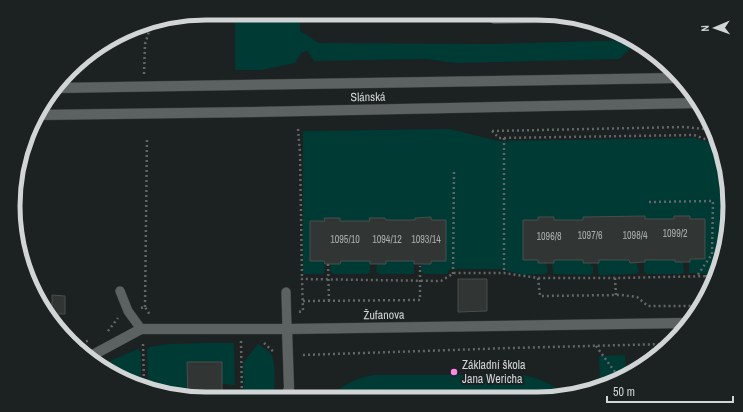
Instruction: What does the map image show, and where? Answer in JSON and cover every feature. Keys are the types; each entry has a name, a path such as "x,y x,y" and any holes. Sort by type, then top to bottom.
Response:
{"main road":[{"name":"Slánská","path":"62,88 673,78"},
{"name":"Slánská","path":"44,115 692,103"},
{"name":"Žufanova","path":"94,355 141,330 682,323"},
{"path":"286,329 289,388 288,392"}],"lane":[{"path":"120,291 128,310 141,330"},
{"path":"286,292 286,329"}],"path":[{"path":"144,76 145,44 150,29"},
{"path":"707,130 675,126 492,131 499,138 694,135 706,139 710,138"},
{"path":"286,314 303,311 300,153 298,128"},
{"path":"145,306 147,137"},
{"path":"504,138 504,273"},
{"path":"453,274 454,171"},
{"path":"649,202 713,201 712,254 696,276"},
{"path":"328,264 329,301"},
{"path":"303,301 420,300 420,266"},
{"path":"302,279 441,281 453,274 504,273 538,278 710,276"},
{"path":"706,275 706,283"},
{"path":"538,278 540,296 637,297 648,306 694,306"},
{"path":"615,278 616,296"},
{"path":"233,340 248,341"},
{"path":"241,340 242,392"},
{"path":"262,341 275,352 276,359"},
{"path":"140,345 143,344 144,381"},
{"path":"303,355 662,344"},
{"path":"596,346 617,374"}],"green space":[{"path":"235,20 300,20 300,31 319,43 487,44 622,40 633,47 619,59 457,63 425,59 314,61 307,51 301,53 295,63 262,70 235,70"},
{"path":"450,129 498,141 694,138 712,143 717,158 723,193 723,218 717,254 710,274 689,273 690,259 705,259 705,219 690,219 690,216 674,219 645,219 645,216 583,217 583,220 554,220 554,217 538,217 538,220 523,220 523,260 538,260 539,263 546,263 548,271 545,274 523,275 500,269 450,269 447,274 423,274 420,267 422,267 430,217 415,218 415,220 386,221 385,218 370,218 370,221 340,221 340,218 325,218 325,221 310,221 310,261 324,261 325,271 323,274 303,274 304,131"},
{"path":"629,259 630,263 637,263 639,271 636,274 600,275 598,273 597,263 599,260"},
{"path":"675,259 675,262 683,262 684,273 646,274 644,271 645,260"},
{"path":"554,260 583,260 584,263 591,263 591,266 593,266 593,273 590,275 553,274 552,263 554,263"},
{"path":"341,261 370,261 370,272 368,274 333,274 330,271 331,264 340,264"},
{"path":"386,261 414,261 414,273 379,274 376,272 377,264"},
{"path":"234,343 235,385 222,384 222,362 187,363 188,391 158,386 148,383 147,350 149,347 169,344"},
{"path":"258,344 267,350 271,354 274,363 274,392 244,392 243,363"},
{"path":"138,349 141,352 141,380 106,363"},
{"path":"625,355 626,369 600,381 599,356"},
{"path":"373,375 524,375 546,382 559,390 549,392 337,392 349,383 360,378"}],"building":[{"path":"645,216 645,219 674,219 674,216 690,216 690,219 705,219 705,259 690,259 690,262 675,262 675,260 645,260 645,262 630,263 629,260 599,260 599,263 583,263 583,260 554,260 554,263 538,263 538,260 523,260 523,220 538,220 538,217 554,217 554,220 583,220 583,217"},
{"path":"431,217 431,220 446,220 446,261 431,261 431,264 414,264 414,261 386,261 386,264 370,264 370,261 341,261 340,264 325,264 324,261 310,261 310,221 325,221 324,218 340,218 340,221 370,221 369,218 385,218 386,220 415,220 415,218"},
{"path":"458,279 487,279 487,311 458,312"},
{"path":"52,295 65,296 65,314 54,314 52,310"},
{"path":"187,362 222,362 222,392 188,391"}],"place":[{"name":"Základní škola Jana Wericha","path":"454,372"}]}
